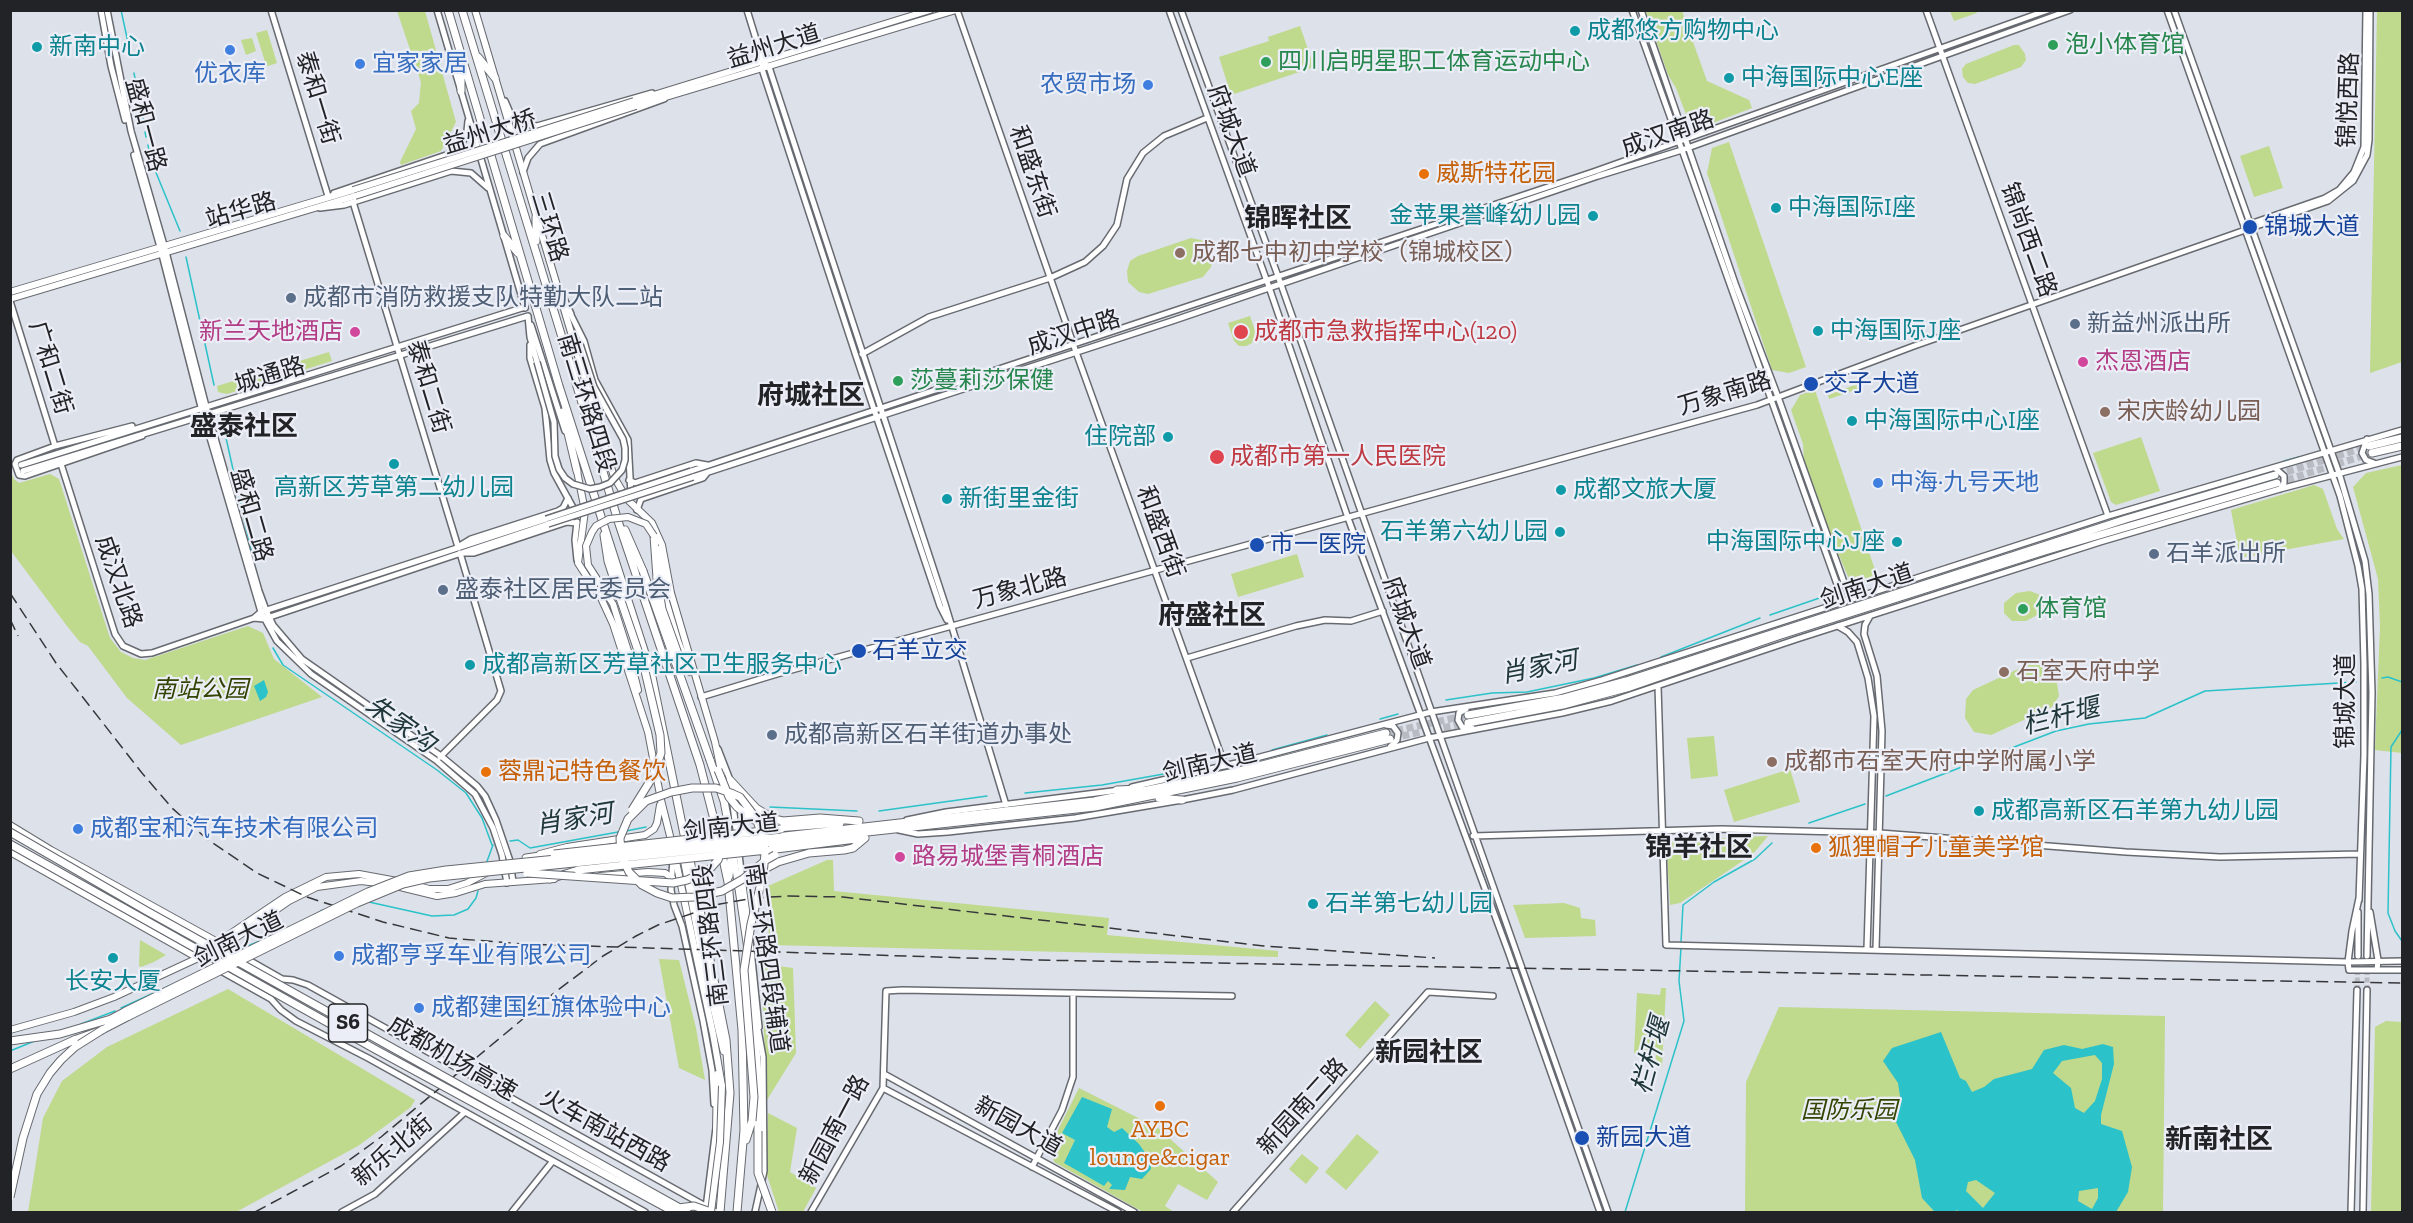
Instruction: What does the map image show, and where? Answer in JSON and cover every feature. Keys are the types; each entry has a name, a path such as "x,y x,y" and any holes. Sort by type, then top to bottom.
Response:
{"highway":[{"name":"南三环路四段","path":"448,10 545,340 651,672 726,1040 730,1093 718,1212"},
{"name":"三环路","path":"462,10 619,524"},
{"path":"475,53 495,78"},
{"path":"461,56 461,91"},
{"path":"536,217 536,250"},
{"path":"504,236 520,255"},
{"path":"545,340 577,471"},
{"path":"2369,446 2403,438"},
{"path":"2369,446 2403,446"},
{"name":"剑南大道","path":"1628,684 1755,638 2126,519 2277,479"},
{"name":"剑南大道","path":"1468,719 1563,705 2277,479"},
{"path":"507,865 673,883 698,877 708,871 724,850 728,822 724,801 643,571 628,535 619,524"},
{"name":"南三环路四段","path":"619,524 708,793 728,882 742,1021 746,1132 742,1151 737,1212"},
{"path":"604,526 606,555 645,671 660,735 661,753 652,778 624,825 620,838 623,864 642,885 657,894 672,898 694,897 722,891 775,855 803,846 865,838"},
{"path":"654,536 662,609 725,788 737,807 746,816 772,827 782,825"},
{"name":"剑南大道","path":"111,1019 368,892 409,876 446,870 767,844 875,829 897,827 1095,807 1237,778 1388,736 1235,772 1094,801 897,827"},
{"path":"730,780 756,808 782,825"},
{"path":"624,825 646,801 671,792 717,788 740,798 761,828 764,841 763,875 748,939 744,970 754,1097 752,1121 746,1132"},
{"path":"1117,790 1157,789"},
{"path":"1150,797 1182,800"},
{"path":"782,825 757,820 751,831 758,856 767,861 784,860"},
{"path":"526,858 782,825 859,821 875,829 853,848 809,853 784,860 748,878 741,884"},
{"name":"成都机场高速","path":"10,832 145,910 687,1212"},
{"name":"成都机场高速","path":"10,844 373,1048 672,1212"},
{"path":"728,882 732,844"},
{"path":"550,879 578,870 767,844 803,846"},
{"name":"剑南大道","path":"102,1030 385,890 429,878 507,865 767,844"},
{"path":"753,1006 758,1076 758,1173 772,1212"},
{"path":"74,1040 111,1019"},
{"path":"10,1041 60,1034 111,1019"},
{"path":"10,1069 102,1030"},
{"path":"10,1197 23,1138 37,1094 61,1060 75,1047 102,1030"},
{"path":"672,1212 686,1206 709,1211"}],"main road":[{"name":"盛和一路","path":"101,10 113,72 163,250"},
{"name":"盛和一路","path":"107,10 131,131 163,250"},
{"name":"泰和一街","path":"271,10 328,196"},
{"path":"436,10 577,471 585,511 578,563"},
{"name":"南三环路四段辅道","path":"475,10 614,477 637,510 651,524 662,545 671,593 715,742 741,884 753,1006 763,1056 764,1171 755,1212"},
{"path":"747,10 762,66 876,417 940,606 950,626"},
{"name":"益州大道","path":"635,104 762,66 930,10"},
{"name":"益州大道","path":"762,66 769,67 957,10"},
{"name":"和盛东街","path":"957,10 1074,344"},
{"name":"府城大道","path":"1169,10 1208,118 1275,285 1360,514 1608,1212"},
{"name":"府城大道","path":"1181,10 1275,285 1348,518 1508,951 1600,1212"},
{"path":"1632,10 1682,140"},
{"path":"1641,10 1685,149 1843,601"},
{"name":"锦尚西二路","path":"1926,10 2108,516"},
{"name":"成汉南路","path":"1272,278 1593,172 2048,10"},
{"name":"成汉南路","path":"1275,285 1685,149 2070,10"},
{"name":"锦城大道","path":"2167,10 2327,451 2353,544 2362,589 2364,755 2358,956"},
{"name":"锦城大道","path":"2174,10 2246,229"},
{"name":"锦悦西路","path":"2246,229 2328,201 2346,189 2359,172 2367,155 2369,140 2368,10"},
{"path":"769,67 945,604 1006,805"},
{"path":"495,78 511,116 516,122 531,126 645,94 672,93"},
{"path":"523,172 528,158 540,144 647,107 672,93"},
{"name":"益州大桥","path":"354,196 635,104"},
{"path":"318,205 328,196 449,154 463,141 468,117"},
{"path":"862,354 929,317 1050,278 1085,262 1102,246 1117,225 1127,179 1143,153 1164,136 1208,118"},
{"path":"1685,149 1778,397 1850,599"},
{"path":"449,154 454,155 458,164 451,171"},
{"path":"318,205 451,171 471,173 491,190"},
{"name":"站华路","path":"163,250 354,196"},
{"path":"318,205 336,207 354,196"},
{"name":"泰和二街","path":"354,196 501,691 498,700 439,758"},
{"name":"万象南路","path":"1348,518 1771,400 1914,346 2246,229"},
{"path":"10,292 163,250"},
{"path":"10,300 163,250"},
{"path":"163,250 203,406 263,611 277,641 311,674 439,758 477,786 485,796 496,820 510,882"},
{"name":"南三环路四段辅道","path":"551,269 584,341 595,380 628,440 631,495 637,510"},
{"name":"成汉中路","path":"881,407 1272,278"},
{"name":"成汉中路","path":"883,414 1275,285"},
{"name":"广和二街","path":"10,300 55,446"},
{"name":"城通路","path":"22,468 158,424 203,406 525,307"},
{"name":"南三环路四段辅道","path":"530,337 554,422 555,456 559,469 573,484 590,489 610,483 622,470 626,460 623,439 599,400 570,313"},
{"path":"528,316 530,358 545,408 550,460 554,473 576,512 575,549 578,563 601,598 613,624 648,732 661,801 674,850 713,1034 722,1086 720,1142 709,1211"},
{"name":"城通路","path":"158,424 206,414 528,316"},
{"name":"和盛西街","path":"1074,344 1225,766"},
{"path":"881,407 708,468 703,478 641,499 631,494 632,482 696,463 708,468 883,414"},
{"path":"158,424 121,445 21,477 15,464 17,460 55,446 114,429 158,424"},
{"path":"897,827 918,834 948,832 1075,818 1182,800 1429,738 1562,713 1612,701 2062,554 2277,479 2327,451 2369,446 2403,430"},
{"path":"2369,446 2362,453 2366,460 2375,464"},
{"name":"锦城大道","path":"2327,451 2339,473 2365,561 2369,594 2372,693 2367,956"},
{"path":"897,827 916,817 1117,790 1225,766 1431,712 1555,693 1602,680 2135,508 2277,479 2339,473 2403,457"},
{"name":"成汉北路","path":"61,464 113,630 123,646 135,653 152,653 254,618 263,611 459,550 708,468"},
{"path":"459,550 471,539 558,511 563,508 568,498"},
{"path":"637,510 641,499"},
{"path":"2126,519 2135,508"},
{"path":"642,712 629,654 613,604 591,571 585,556 586,546 592,532 596,526 609,519 628,517 646,524 654,536 664,598 687,666 699,689"},
{"name":"万象北路","path":"701,697 950,626 1348,518"},
{"path":"459,550 474,553 567,522 577,523"},
{"name":"成汉北路","path":"254,618 267,618 459,550"},
{"path":"2045,551 2062,554"},
{"path":"1187,658 1296,626 1325,620 1351,621 1383,611"},
{"path":"1870,616 1865,625 1864,634 1881,704 1876,949"},
{"path":"1755,638 1768,625"},
{"path":"1838,626 1848,632 1857,642 1872,694 1874,727 1867,949"},
{"path":"1778,636 1797,639"},
{"path":"1602,680 1628,684"},
{"path":"1612,701 1628,684"},
{"path":"1658,686 1666,945 2348,962 2403,961"},
{"path":"1473,706 1459,713 1458,720 1462,727 1477,729"},
{"path":"1382,725 1393,726 1398,733 1396,740 1389,748"},
{"path":"715,742 730,780 741,884 754,968 760,1040"},
{"path":"221,944 285,897 326,877 359,874 429,889 448,889 467,884 526,858 567,847 645,835 654,829 657,823 661,801"},
{"path":"10,825 221,944"},
{"path":"1473,836 1720,829 1880,833 2220,857 2360,854"},
{"path":"645,835 656,846 657,851 656,859 648,872"},
{"path":"674,850 672,878 674,905 682,926 703,1021 712,1070 716,1130"},
{"path":"10,852 270,999 280,1010 296,1021 368,1058 645,1212"},
{"path":"10,1030 108,1000 221,944 289,901 317,887 360,880 437,896 485,884 510,882 648,872 665,873 672,878"},
{"path":"2359,898 2352,931 2349,970 2403,970"},
{"path":"2368,898 2378,960 2377,970"},
{"name":"火车南站西路","path":"221,944 282,980 293,980 308,985 709,1211 718,1212"},
{"path":"270,999 273,986 282,980"},
{"path":"2351,1212 2357,990"},
{"path":"2363,1212 2367,990"},
{"name":"新园南一路","path":"811,1212 883,1088 886,991 1073,993"},
{"name":"新园南二路","path":"1233,1212 1428,992 1493,996"},
{"path":"1032,1167 1062,1110 1074,1077 1073,993 1232,996"},
{"path":"709,1211 716,1130 717,1072 713,1034"},
{"name":"新园大道","path":"884,1074 1134,1212"},
{"name":"新园大道","path":"883,1088 1118,1212"},
{"name":"新乐北街","path":"342,1212 375,1194 464,1113"},
{"path":"512,1212 552,1162"}],"green space":[{"path":"397,11 425,11 456,122 441,151 401,165 400,162 416,129 411,111 419,103 421,82"},
{"path":"1646,11 1682,11 1707,81 1749,100 1752,108 1705,126 1687,117 1676,88 1668,75"},
{"path":"1950,11 1976,11 1977,13 1954,21"},
{"path":"2377,11 2402,11 2402,362 2370,373"},
{"name":"四川启明星职工体育运动中心","path":"1300,26 1314,67 1231,95 1219,57 1269,41 1268,37"},
{"path":"267,30 277,63 268,66 256,33"},
{"path":"252,38 256,51 246,55 241,40"},
{"path":"2019,45 2025,54 2026,60 2021,67 1975,84 1968,83 1963,77 1962,69 1966,64"},
{"path":"1729,142 1806,367 1789,373 1772,370 1707,173 1712,148"},
{"path":"2269,146 2283,188 2254,197 2240,156"},
{"path":"1191,238 1205,241 1213,254 1211,267 1203,277 1148,294 1139,292 1128,282 1127,271 1130,261 1138,256"},
{"path":"1250,316 1256,334 1252,343 1239,346 1234,341 1228,323"},
{"path":"329,352 332,361 227,394 218,392 217,386"},
{"path":"1860,383 1861,388 1829,399 1828,395"},
{"path":"1815,390 1878,579 1855,587 1852,586 1832,539 1804,460 1803,444 1791,410 1800,395"},
{"path":"2141,437 2160,491 2116,505 2111,502 2093,453"},
{"path":"2402,465 2402,753 2375,750 2380,626 2378,579 2353,487 2366,473"},
{"name":"南站公园","path":"10,470 14,479 19,483 50,474 59,479 110,638 121,652 133,658 145,660 248,626 263,633 274,659 322,697 181,745 127,698 88,646 80,642 67,626 11,551"},
{"path":"2314,485 2323,489 2337,529 2344,539 2240,558 2231,510"},
{"path":"1297,554 1304,577 1238,597 1231,574"},
{"name":"体育馆","path":"2030,591 2043,596 2044,604 2041,613 2026,621 2012,621 2004,613 2004,603 2016,593"},
{"path":"2033,662 2046,664 2056,677 2059,696 2052,707 1991,735 1974,732 1965,718 1966,699 1973,690"},
{"path":"1714,736 1718,776 1691,779 1687,738"},
{"path":"1790,769 1800,802 1734,822 1724,790"},
{"path":"1768,836 1753,854 1680,903 1670,905 1667,854 1669,844 1674,840"},
{"path":"827,860 833,860 834,891 1109,918 1107,935 1278,951 1278,957 769,945 768,886"},
{"path":"1564,903 1580,908 1581,918 1595,920 1596,936 1525,938 1513,905"},
{"path":"140,940 166,955 154,962 139,966"},
{"path":"659,959 679,960 696,1028 705,1080 679,1068"},
{"path":"761,964 793,968 796,1053 767,1100"},
{"path":"1661,988 1666,988 1662,1067 1655,1066 1656,1054 1634,1053 1637,993 1660,995"},
{"path":"228,989 415,1100 411,1107 358,1146 236,1212 28,1212 43,1118 62,1081 107,1047"},
{"path":"1375,1001 1390,1015 1360,1049 1345,1035"},
{"name":"国防乐园","path":"1779,1007 2165,1016 2163,1212 1745,1212 1746,1082"},
{"path":"2386,1021 2402,1022 2402,1212 2371,1212 2375,1027"},
{"path":"1079,1088 1158,1128 1218,1182 1207,1200 1178,1184 1165,1206 1174,1212 1143,1212 1054,1162 1050,1146"},
{"path":"768,1113 797,1128 790,1172 816,1188 803,1212 779,1212 766,1172"},
{"path":"1357,1134 1379,1152 1346,1190 1325,1172"},
{"path":"1302,1154 1319,1168 1306,1184 1289,1169"}],"water":[{"path":"264,680 268,692 266,697 260,701 254,686"},
{"path":"1941,1032 1960,1078 1966,1081 1972,1092 1984,1087 1994,1079 2032,1069 2044,1050 2064,1045 2082,1049 2103,1044 2113,1047 2114,1064 2101,1115 2101,1124 2122,1131 2132,1167 2128,1192 2116,1212 1934,1211 1922,1198 1915,1160 1896,1122 1900,1096 1898,1083 1883,1061 1892,1048","holes":["2095,1055 2102,1063 2102,1079 2095,1101 2084,1113 2075,1108 2071,1088 2053,1073 2062,1061","1976,1180 1995,1193 1983,1208 1966,1191 1968,1182","2098,1188 2098,1198 2092,1209 2078,1201 2079,1191"]},
{"path":"1082,1097 1112,1109 1107,1127 1114,1132 1122,1128 1139,1144 1150,1160 1151,1169 1142,1179 1130,1177 1125,1190 1109,1189 1112,1185 1108,1181 1104,1186 1064,1163 1075,1140 1062,1133"}],"waterway":[{"name":"朱家沟","path":"121,10 129,47"},
{"name":"朱家沟","path":"134,73 136,84"},
{"name":"朱家沟","path":"143,116 144,124"},
{"name":"朱家沟","path":"145,132 146,137"},
{"name":"朱家沟","path":"148,145 150,158 180,231"},
{"name":"朱家沟","path":"186,257 214,385"},
{"name":"朱家沟","path":"224,429 256,572"},
{"name":"肖家河","path":"2284,461 2299,457"},
{"name":"肖家河","path":"1770,615 1831,594"},
{"name":"肖家河","path":"1661,657 1760,618"},
{"name":"朱家沟","path":"273,648 283,665 437,770 466,793 482,818 492,845"},
{"name":"肖家河","path":"1446,700 1492,693 1527,692 1594,678 1637,665"},
{"name":"栏杆堰","path":"2382,678 2388,677 2402,682"},
{"name":"栏杆堰","path":"1886,796 2056,731 2089,724 2145,718 2205,691 2356,682"},
{"name":"肖家河","path":"1380,719 1398,714"},
{"name":"栏杆堰","path":"2402,730 2391,747 2388,913 2402,941"},
{"name":"肖家河","path":"1272,750 1327,735"},
{"name":"肖家河","path":"1025,793 1102,785 1186,770"},
{"name":"肖家河","path":"879,811 987,796"},
{"name":"栏杆堰","path":"1809,823 1865,804"},
{"name":"肖家河","path":"770,807 857,811"},
{"name":"肖家河","path":"626,831 646,827"},
{"name":"肖家河","path":"510,841 518,840 530,848 618,832"},
{"name":"栏杆堰","path":"1681,942 1683,905 1714,882 1755,859 1772,843"},
{"name":"肖家河","path":"486,864 493,845"},
{"name":"肖家河","path":"369,902 432,916 454,915 468,909 478,891"},
{"name":"肖家河","path":"317,914 322,910"},
{"name":"肖家河","path":"240,949 270,937"},
{"name":"栏杆堰","path":"1625,1212 1684,1021 1679,981 1681,947"},
{"name":"肖家河","path":"121,1008 191,976"},
{"name":"肖家河","path":"81,1024 115,1011"},
{"name":"肖家河","path":"10,1051 37,1040"}],"tunnel":[{"path":"2277,475 2369,446"},
{"path":"2277,483 2369,454"},
{"path":"1386,733 1468,715"},
{"path":"1392,738 1466,723"},
{"path":"2357,990 2358,956"},
{"path":"2367,958 2367,990"}],"railway":[{"path":"10,593 56,663 142,773 172,808 207,839 257,873 307,897 383,922 449,938 522,944 1034,960 2402,983"},
{"path":"10,619 18,636"},
{"path":"255,1212 341,1166 381,1137 554,993 603,956 658,925 720,904 754,898 789,896 843,897 1264,946 1435,958"}],"place":[{"name":"成都悠方购物中心","path":"1575,31"},
{"name":"泡小体育馆","path":"2053,45"},
{"name":"新南中心","path":"37,47"},
{"name":"优衣库","path":"230,50"},
{"name":"四川启明星职工体育运动中心","path":"1266,62"},
{"name":"宜家家居","path":"360,64"},
{"name":"中海国际中心E座","path":"1729,78"},
{"name":"农贸市场","path":"1148,85"},
{"name":"威斯特花园","path":"1424,174"},
{"name":"中海国际I座","path":"1776,208"},
{"name":"金苹果誉峰幼儿园","path":"1593,216"},
{"name":"锦城大道","path":"2250,227"},
{"name":"成都七中初中学校（锦城校区）","path":"1180,253"},
{"name":"成都市消防救援支队特勤大队二站","path":"291,298"},
{"name":"新益州派出所","path":"2075,324"},
{"name":"中海国际J座","path":"1818,331"},
{"name":"新兰天地酒店","path":"355,332"},
{"name":"成都市急救指挥中心(120)","path":"1241,332"},
{"name":"杰恩酒店","path":"2083,362"},
{"name":"莎蔓莉莎保健","path":"898,381"},
{"name":"交子大道","path":"1811,384"},
{"name":"宋庆龄幼儿园","path":"2105,412"},
{"name":"中海国际中心I座","path":"1852,421"},
{"name":"住院部","path":"1168,437"},
{"name":"成都市第一人民医院","path":"1217,457"},
{"name":"高新区芳草第二幼儿园","path":"394,464"},
{"name":"中海·九号天地","path":"1878,483"},
{"name":"成都文旅大厦","path":"1561,490"},
{"name":"新街里金街","path":"947,499"},
{"name":"石羊第六幼儿园","path":"1560,532"},
{"name":"中海国际中心J座","path":"1897,542"},
{"name":"市一医院","path":"1257,545"},
{"name":"石羊派出所","path":"2154,554"},
{"name":"盛泰社区居民委员会","path":"443,590"},
{"name":"体育馆","path":"2023,609"},
{"name":"石羊立交","path":"859,651"},
{"name":"成都高新区芳草社区卫生服务中心","path":"470,665"},
{"name":"石室天府中学","path":"2004,672"},
{"name":"成都高新区石羊街道办事处","path":"772,735"},
{"name":"成都市石室天府中学附属小学","path":"1772,762"},
{"name":"蓉鼎记特色餐饮","path":"486,772"},
{"name":"成都高新区石羊第九幼儿园","path":"1979,811"},
{"name":"成都宝和汽车技术有限公司","path":"78,829"},
{"name":"狐狸帽子儿童美学馆","path":"1816,848"},
{"name":"路易城堡青桐酒店","path":"900,857"},
{"name":"石羊第七幼儿园","path":"1313,904"},
{"name":"成都亨孚车业有限公司","path":"339,956"},
{"name":"长安大厦","path":"113,958"},
{"name":"成都建国红旗体验中心","path":"419,1008"},
{"name":"AYBC lounge&cigar","path":"1160,1106"},
{"name":"新园大道","path":"1582,1138"}],"district":[{"name":"锦晖社区","path":"1298,219"},
{"name":"府城社区","path":"811,396"},
{"name":"盛泰社区","path":"244,427"},
{"name":"府盛社区","path":"1212,616"},
{"name":"锦羊社区","path":"1699,848"},
{"name":"新园社区","path":"1429,1053"},
{"name":"新南社区","path":"2219,1140"}]}
